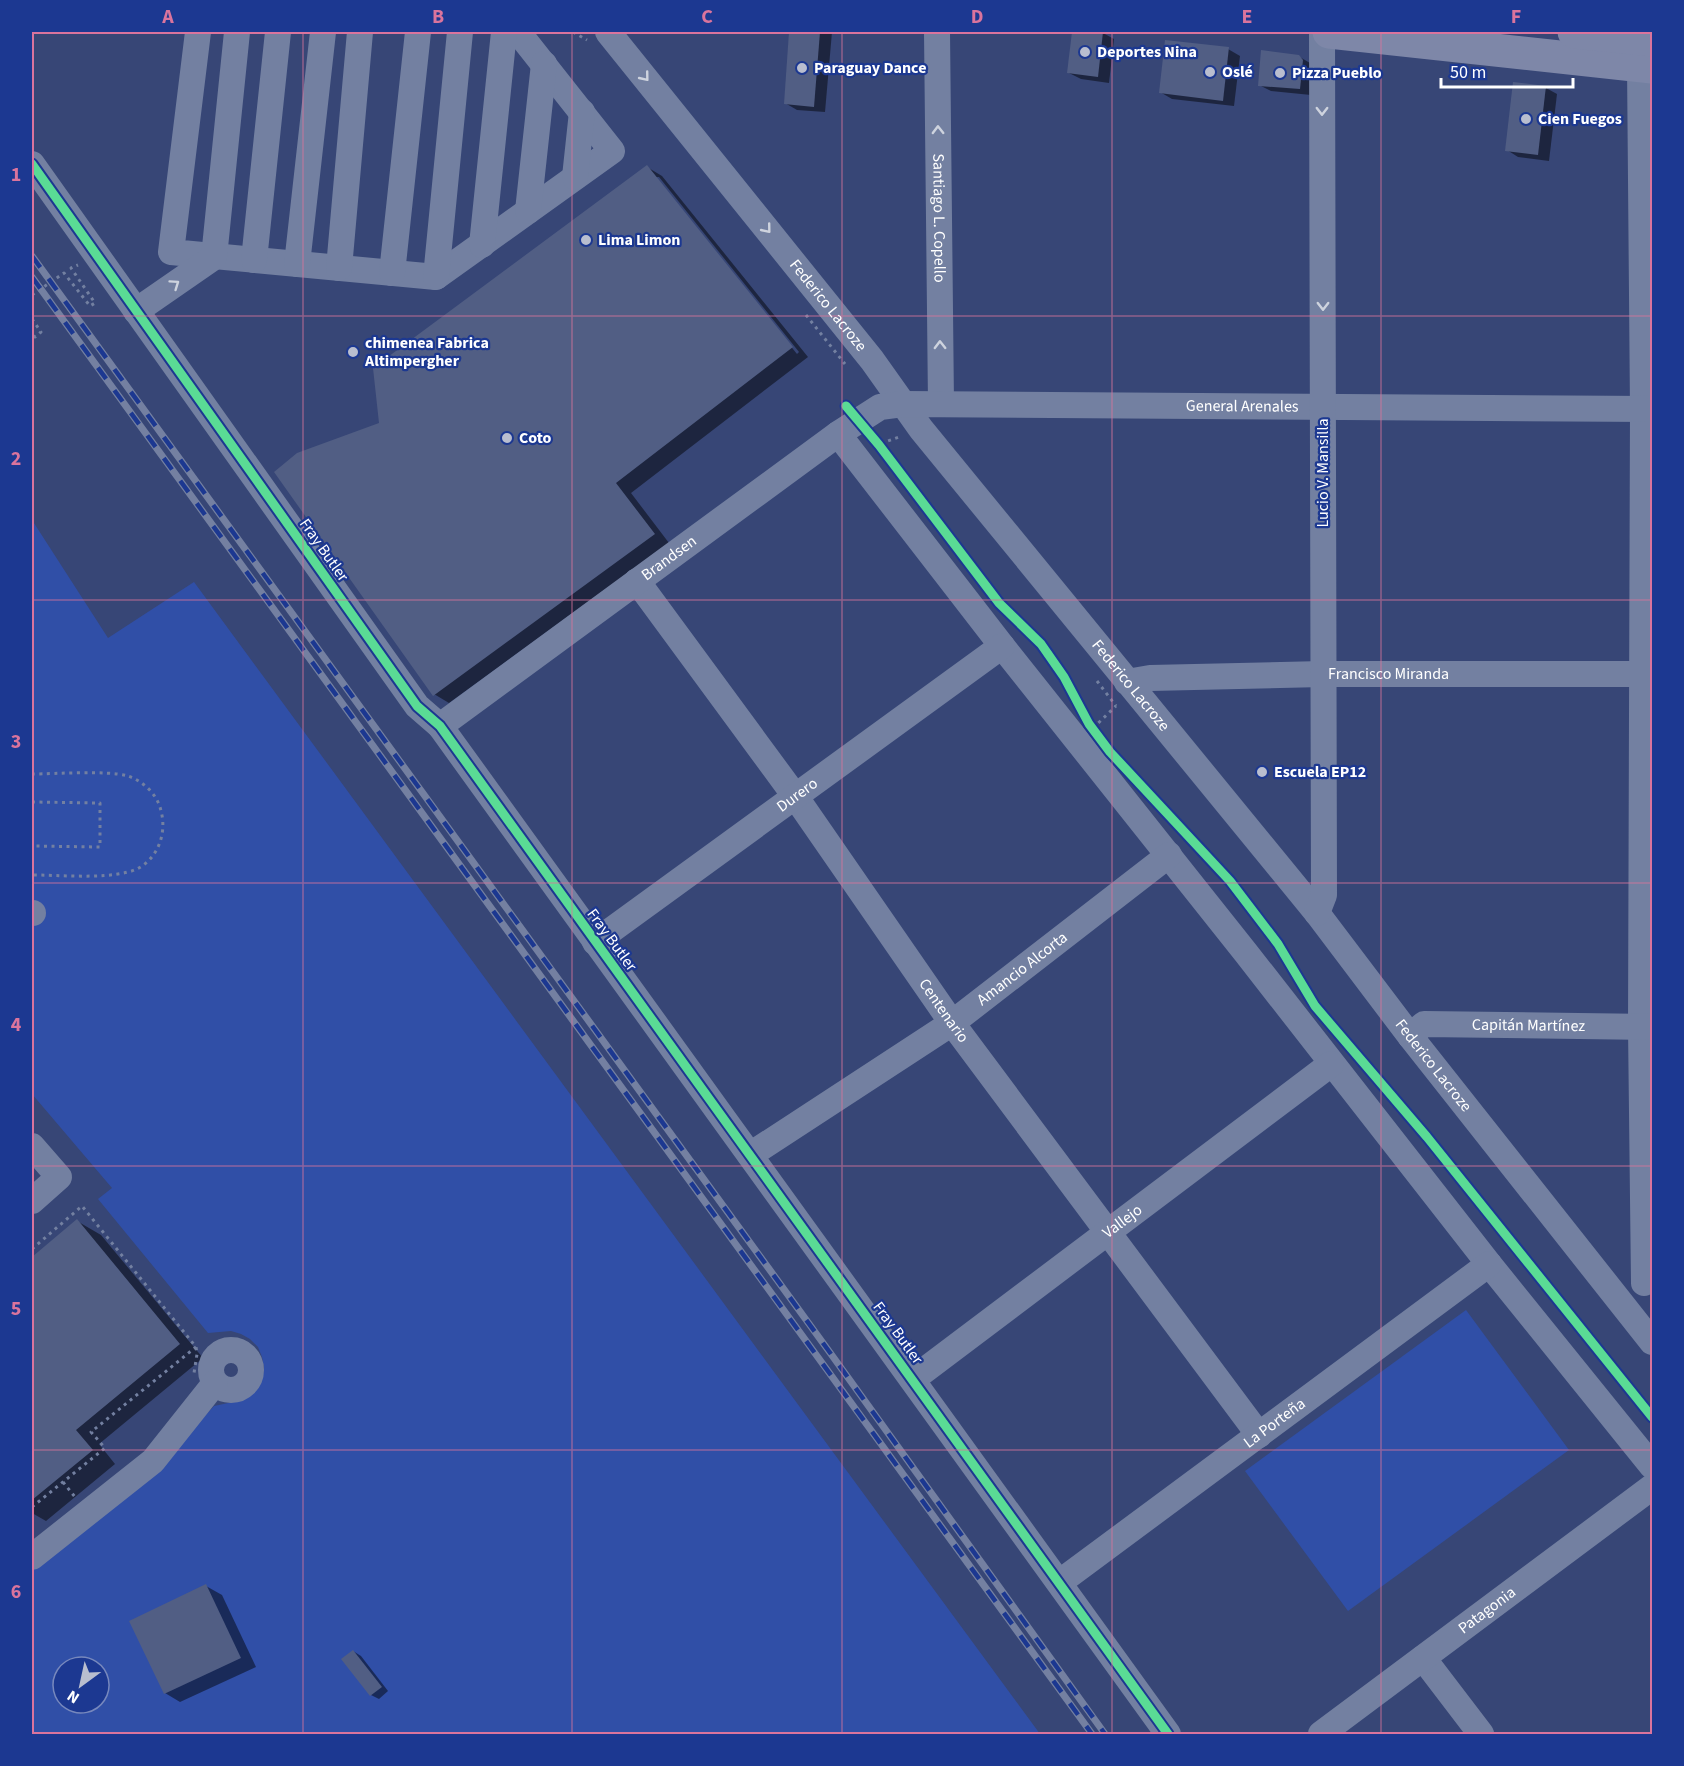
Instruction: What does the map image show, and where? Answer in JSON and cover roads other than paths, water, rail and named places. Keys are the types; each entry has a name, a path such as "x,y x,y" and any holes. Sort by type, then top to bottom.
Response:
{"main road":[{"path":"1329,32 1644,49"},
{"path":"1574,32 1644,49"}],"street":[{"path":"198,32 171,252 436,277 612,151 518,32"},
{"path":"136,311 213,257 237,32"},
{"path":"254,260 278,32"},
{"path":"297,264 323,32"},
{"path":"339,268 360,32"},
{"path":"392,273 418,32"},
{"path":"436,277 460,32"},
{"path":"482,244 504,32"},
{"name":"Federico Lacroze","path":"608,32 864,351 921,429 1317,913 1410,1036 1653,1342"},
{"name":"Santiago L. Copello","path":"937,32 941,404"},
{"name":"Lucio V. Mansilla","path":"1317,913 1324,895 1322,32"},
{"path":"1611,1290 1648,1283 1648,409 1644,49"},
{"path":"528,211 544,64"},
{"path":"575,177 582,112"},
{"name":"Fray Butler","path":"32,164 417,706 440,726 1168,1734"},
{"name":"General Arenales","path":"903,404 1648,409"},
{"name":"Brandsen","path":"440,726 848,427 880,407 903,404"},
{"path":"848,427 853,454 1489,1264 1653,1466"},
{"name":"Centenario","path":"637,581 795,796 952,1023 1259,1435"},
{"name":"Durero","path":"595,942 1002,646"},
{"name":"Francisco Miranda","path":"1132,688 1150,678 1323,674 1647,674"},
{"name":"Amancio Alcorta","path":"750,1155 952,1023 1169,855"},
{"name":"Capitán Martínez","path":"1410,1036 1424,1024 1647,1027"},
{"name":"Vallejo","path":"913,1379 1331,1064"},
{"path":"32,1146 59,1177 35,1191"},
{"name":"La Porteña","path":"1060,1582 1489,1264"},
{"path":"32,1557 153,1461 205,1382"},
{"name":"Patagonia","path":"1321,1734 1653,1487"},
{"path":"1423,1658 1481,1734"}],"railway":[{"path":"32,256 1105,1734"},
{"path":"32,277 1092,1734"}],"place":[{"name":"Deportes Nina","path":"1085,52"},
{"name":"Paraguay Dance","path":"802,68"},
{"name":"Oslé","path":"1210,72"},
{"name":"Pizza Pueblo","path":"1280,73"},
{"name":"Cien Fuegos","path":"1526,119"},
{"name":"Lima Limon","path":"586,240"},
{"name":"chimenea Fabrica Altimpergher","path":"353,352"},
{"name":"Coto","path":"507,438"},
{"name":"Escuela EP12","path":"1262,772"}]}
